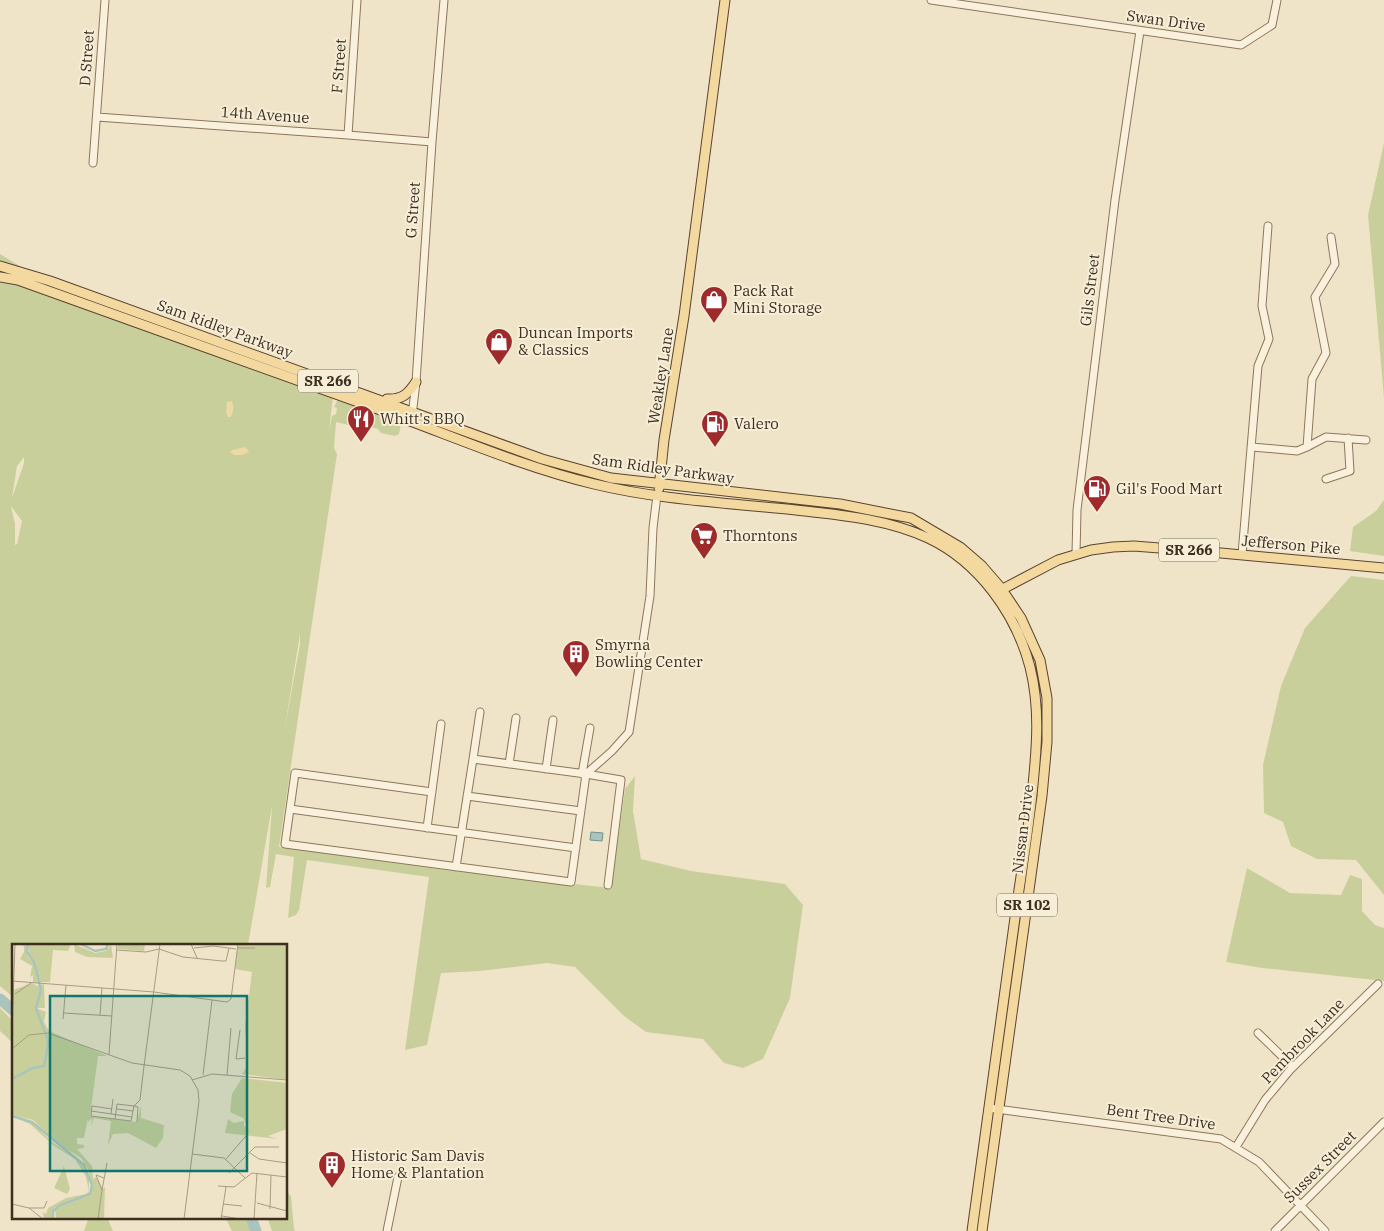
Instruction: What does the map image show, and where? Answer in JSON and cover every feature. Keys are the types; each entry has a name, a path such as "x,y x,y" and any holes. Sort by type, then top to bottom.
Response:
{"main road":[{"name":"Weakley Lane","path":"657,495 684,316 725,0"},
{"name":"Sam Ridley Parkway","path":"0,266 49,281 577,470 611,478 840,504 911,518 960,547 982,566 998,591"},
{"name":"Sam Ridley Parkway","path":"0,277 18,280 501,455 596,485 657,495 859,517 906,529 933,540 956,556 998,591"},
{"path":"379,399 396,400 405,396 416,382"},
{"name":"Jefferson Pike","path":"998,591 1042,567 1076,554 1114,547 1134,546 1242,554 1384,568"},
{"name":"Nissan Drive","path":"972,1231 1032,799 1038,720 1029,664 1013,622 998,591"},
{"name":"Nissan Drive","path":"982,1231 1048,742 1047,698 1040,660 1021,618 998,591"}],"street":[{"name":"D Street","path":"94,163 105,0"},
{"name":"F Street","path":"348,135 358,0"},
{"name":"G Street","path":"410,421 416,382 432,142 444,0"},
{"name":"Swan Drive","path":"931,0 1241,45 1272,25 1276,0"},
{"name":"Gils Street","path":"1076,554 1077,510 1115,200 1140,31"},
{"name":"14th Avenue","path":"97,118 432,142"},
{"path":"1242,554 1258,366 1269,340 1262,306 1268,226"},
{"path":"1307,447 1312,379 1326,353 1315,297 1335,264 1331,237"},
{"path":"1252,447 1297,452 1326,437 1366,440"},
{"path":"1326,479 1350,470 1348,438"},
{"name":"Weakley Lane","path":"584,774 612,751 629,732 650,596 653,528 657,495"},
{"path":"456,867 480,712"},
{"path":"509,764 516,718"},
{"path":"546,769 553,720"},
{"path":"427,828 441,724"},
{"path":"432,792 295,773 285,844 571,882 590,728"},
{"path":"473,759 621,780 608,884"},
{"path":"467,796 581,811"},
{"path":"290,809 576,848"},
{"name":"Pembrook Lane","path":"1236,1147 1265,1100 1293,1066 1378,984"},
{"path":"1258,1033 1293,1066"},
{"name":"Bent Tree Drive","path":"989,1108 1221,1139 1259,1162 1325,1231"},
{"name":"Sussex Street","path":"1275,1231 1384,1122"},
{"path":"387,1231 398,1177"}],"green space":[{"path":"1384,143 1384,398 1368,215"},
{"path":"0,254 54,287 49,296 333,396 329,431 332,416 336,414 337,408 334,407 338,399 398,421 401,424 399,434 395,436 381,433 378,429 357,423 349,425 336,422 334,448 337,454 279,847 446,870 611,888 625,789 635,776 633,811 641,859 691,871 785,884 803,905 790,998 763,1059 743,1068 724,1063 703,1039 646,1032 624,1016 575,967 547,963 480,971 441,973 427,1045 405,1050 429,877 307,860 299,910 296,915 288,918 294,857 276,854 270,887 266,888 272,806 248,944 12,944 12,996 0,986","holes":["24,457 24,463 12,498 17,466","11,506 22,521 17,544 15,545 15,524","300,634 300,644 284,733"]},
{"path":"1384,500 1384,556 1350,551 1353,527 1376,511"},
{"path":"1351,576 1384,580 1384,895 1356,860 1317,859 1291,846 1283,822 1264,813 1263,765 1281,686 1305,628"},
{"path":"1247,868 1290,893 1341,895 1350,875 1362,879 1362,911 1375,925 1384,928 1384,981 1262,968 1226,962"},
{"path":"0,1008 12,1020 12,1042 0,1031"},
{"path":"288,1192 291,1197 295,1231 272,1231 267,1218 288,1218"},
{"path":"89,1218 107,1218 113,1231 84,1231"},
{"path":"226,1218 246,1218 251,1231 232,1231"}],"sand":[{"path":"231,401 233,411 231,417 228,417 226,412 227,402"},
{"path":"246,447 249,452 243,455 234,455 230,452 232,450"}],"water":[{"path":"591,832 603,833 602,841 590,840"}],"waterway":[{"path":"0,999 12,1009"},
{"path":"251,1218 256,1231"}],"place":[{"name":"Pack Rat Mini Storage","path":"714,324"},
{"name":"Duncan Imports & Classics","path":"499,366"},
{"name":"Whitt's BBQ","path":"361,443"},
{"name":"Valero","path":"715,448"},
{"name":"Gil's Food Mart","path":"1097,513"},
{"name":"Thorntons","path":"704,560"},
{"name":"Smyrna Bowling Center","path":"576,678"},
{"name":"Historic Sam Davis Home & Plantation","path":"332,1189"}]}
